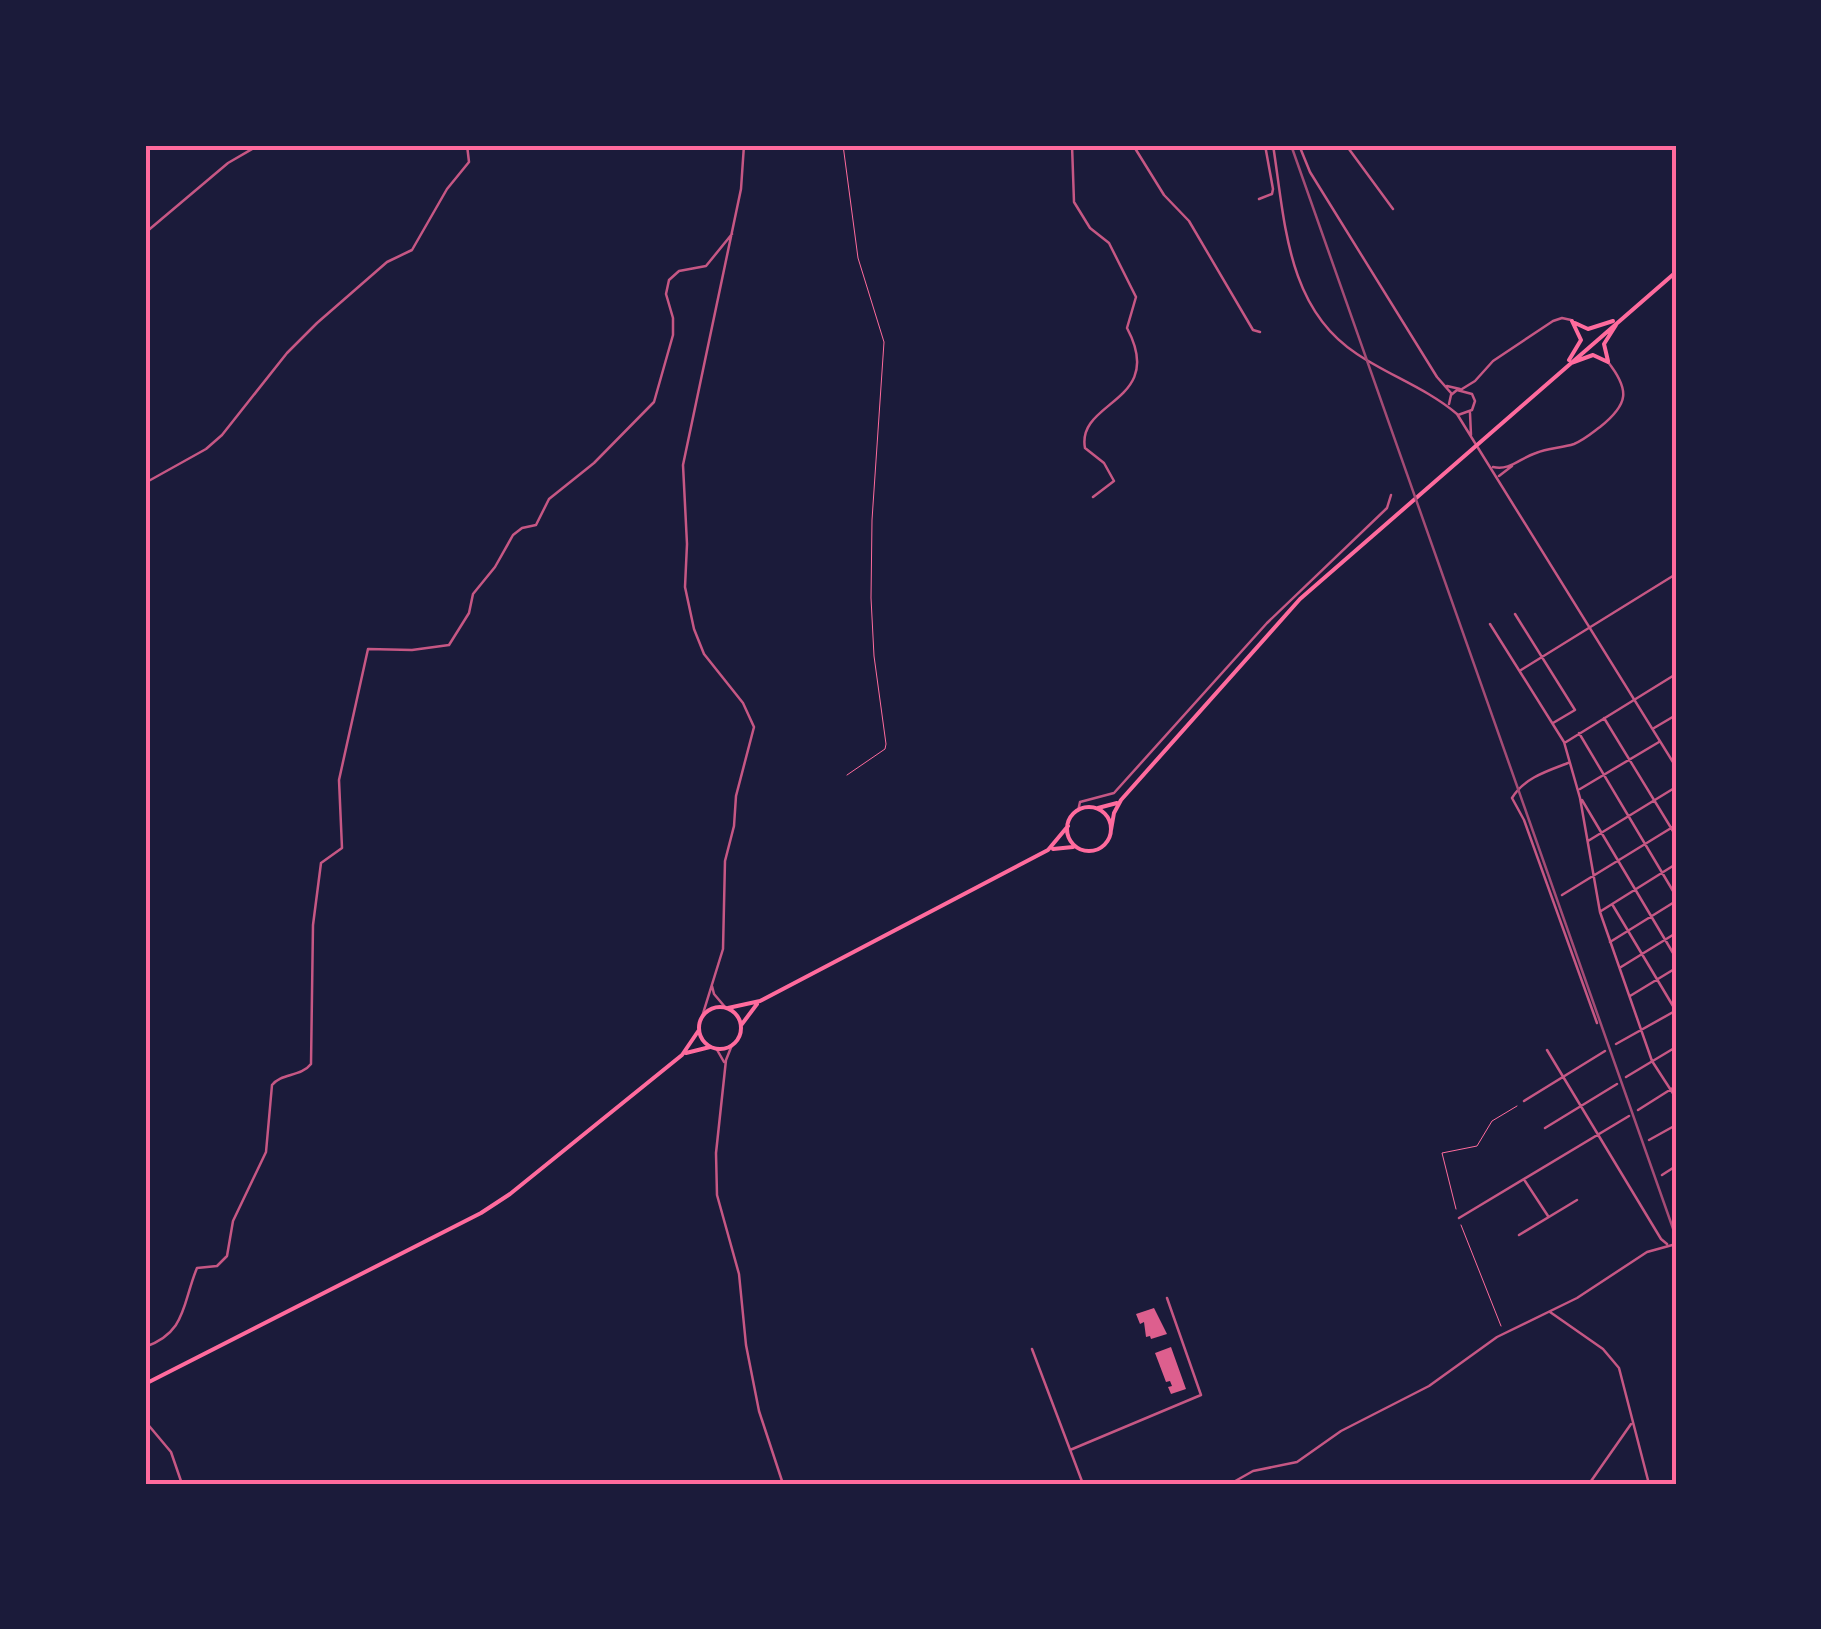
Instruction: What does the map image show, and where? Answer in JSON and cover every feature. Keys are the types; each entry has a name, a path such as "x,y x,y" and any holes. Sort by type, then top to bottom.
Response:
{"main road":[{"path":"1048,850 1100,848 1121,800 1269,626 1676,272"},
{"path":"1572,321 1588,329 1621,317"},
{"path":"1561,370 1587,356 1608,362 1604,344 1621,317"},
{"path":"1561,370 1578,350 1581,340 1572,321"},
{"path":"714,1048 703,1040 699,1030 700,1020 708,1010 760,1000 1048,850 1078,810 1121,800"},
{"path":"1096,808 1107,816 1111,830"},
{"path":"1068,826 1071,841 1078,848"},
{"path":"741,1026 760,1000"},
{"path":"145,1386 481,1213 682,1055 693,1049 732,1045 741,1026 737,1015 726,1008"},
{"path":"682,1055 699,1030"}],"street":[{"path":"145,233 228,163 259,145"},
{"path":"145,483 206,450 287,352 388,262 412,250 447,188 469,162 466,145"},
{"path":"700,1020 724,936 727,846 754,727 743,703 704,654 694,629 685,587 687,544 682,466 741,189 744,145"},
{"path":"1072,145 1074,202 1090,228 1109,242 1136,298 1127,328 1137,351 1133,382 1094,420 1084,438 1085,448 1104,464 1114,481 1093,497"},
{"path":"1134,145 1161,190 1189,221 1254,330 1260,332"},
{"path":"1259,199 1272,194 1273,189 1265,145"},
{"path":"1273,145 1292,262 1315,313 1328,330 1358,355 1435,396 1456,414 1676,767"},
{"path":"1299,145 1320,188 1437,377 1473,396"},
{"path":"1346,145 1393,209"},
{"path":"145,1347 166,1337 179,1325 197,1268 216,1266 227,1256 234,1221 266,1152 272,1085 311,1064 313,925 321,863 342,848 339,780 368,649 436,648 453,640 469,613 473,594 495,567 513,535 536,526 549,499 594,463 654,402 673,335 666,294 669,280 680,271 706,266 732,234"},
{"path":"1435,396 1450,397 1475,381 1494,361 1552,321 1572,321"},
{"path":"1498,477 1537,452 1576,443 1613,417 1620,409 1624,392 1608,362"},
{"path":"1472,436 1470,412 1475,381"},
{"path":"1446,385 1450,408"},
{"path":"1456,414 1470,412"},
{"path":"1491,467 1505,471"},
{"path":"1505,471 1505,488"},
{"path":"1078,810 1080,802 1114,793 1269,626 1388,508 1391,495"},
{"path":"1519,671 1676,574"},
{"path":"1516,614 1576,710 1552,724"},
{"path":"1490,624 1564,742 1580,798 1600,912 1652,1061 1676,1098"},
{"path":"1564,742 1676,674"},
{"path":"1652,729 1676,715"},
{"path":"1604,718 1676,836"},
{"path":"1579,733 1676,898 1610,942"},
{"path":"1578,789 1660,742"},
{"path":"1669,756 1676,752"},
{"path":"1570,762 1537,776 1518,788 1512,798 1520,810 1597,1023"},
{"path":"1588,841 1676,788"},
{"path":"1580,798 1676,958"},
{"path":"1562,895 1674,827"},
{"path":"1600,912 1676,864"},
{"path":"1612,904 1676,1010 1616,1044"},
{"path":"1619,968 1676,933"},
{"path":"1629,996 1676,968"},
{"path":"712,984 714,994 726,1008"},
{"path":"732,1045 716,1153 716,1196 739,1274 746,1345 759,1411 783,1484"},
{"path":"1626,1077 1676,1047"},
{"path":"714,1048 726,1069"},
{"path":"1548,1050 1660,1239 1670,1245"},
{"path":"1524,1102 1605,1051"},
{"path":"1545,1128 1617,1084"},
{"path":"1638,1110 1676,1086"},
{"path":"1459,1218 1629,1116"},
{"path":"1650,1140 1676,1125"},
{"path":"1662,1175 1676,1166"},
{"path":"1524,1179 1548,1218"},
{"path":"1519,1235 1576,1200"},
{"path":"1655,1249 1660,1239"},
{"path":"1230,1484 1253,1471 1297,1462 1340,1430 1429,1386 1504,1333 1549,1312 1655,1249 1676,1244"},
{"path":"1070,1450 1201,1395 1167,1298"},
{"path":"1549,1312 1613,1360 1618,1368 1649,1484"},
{"path":"1032,1349 1083,1484"},
{"path":"145,1422 171,1452 182,1484"},
{"path":"1590,1484 1632,1422"}],"path":[{"path":"844,145 858,258 884,342 872,509 871,598 886,744 885,749 846,775"},
{"path":"1504,1333 1459,1218 1442,1153 1476,1146 1492,1121 1524,1102"}],"building":[{"path":"1154,1308 1167,1334 1151,1339 1146,1337 1144,1322 1140,1324 1136,1314"},
{"path":"1171,1347 1186,1389 1171,1394 1168,1387 1172,1386 1170,1381 1166,1382 1155,1353"}],"railway":[{"path":"1291,145 1676,1237"}]}
